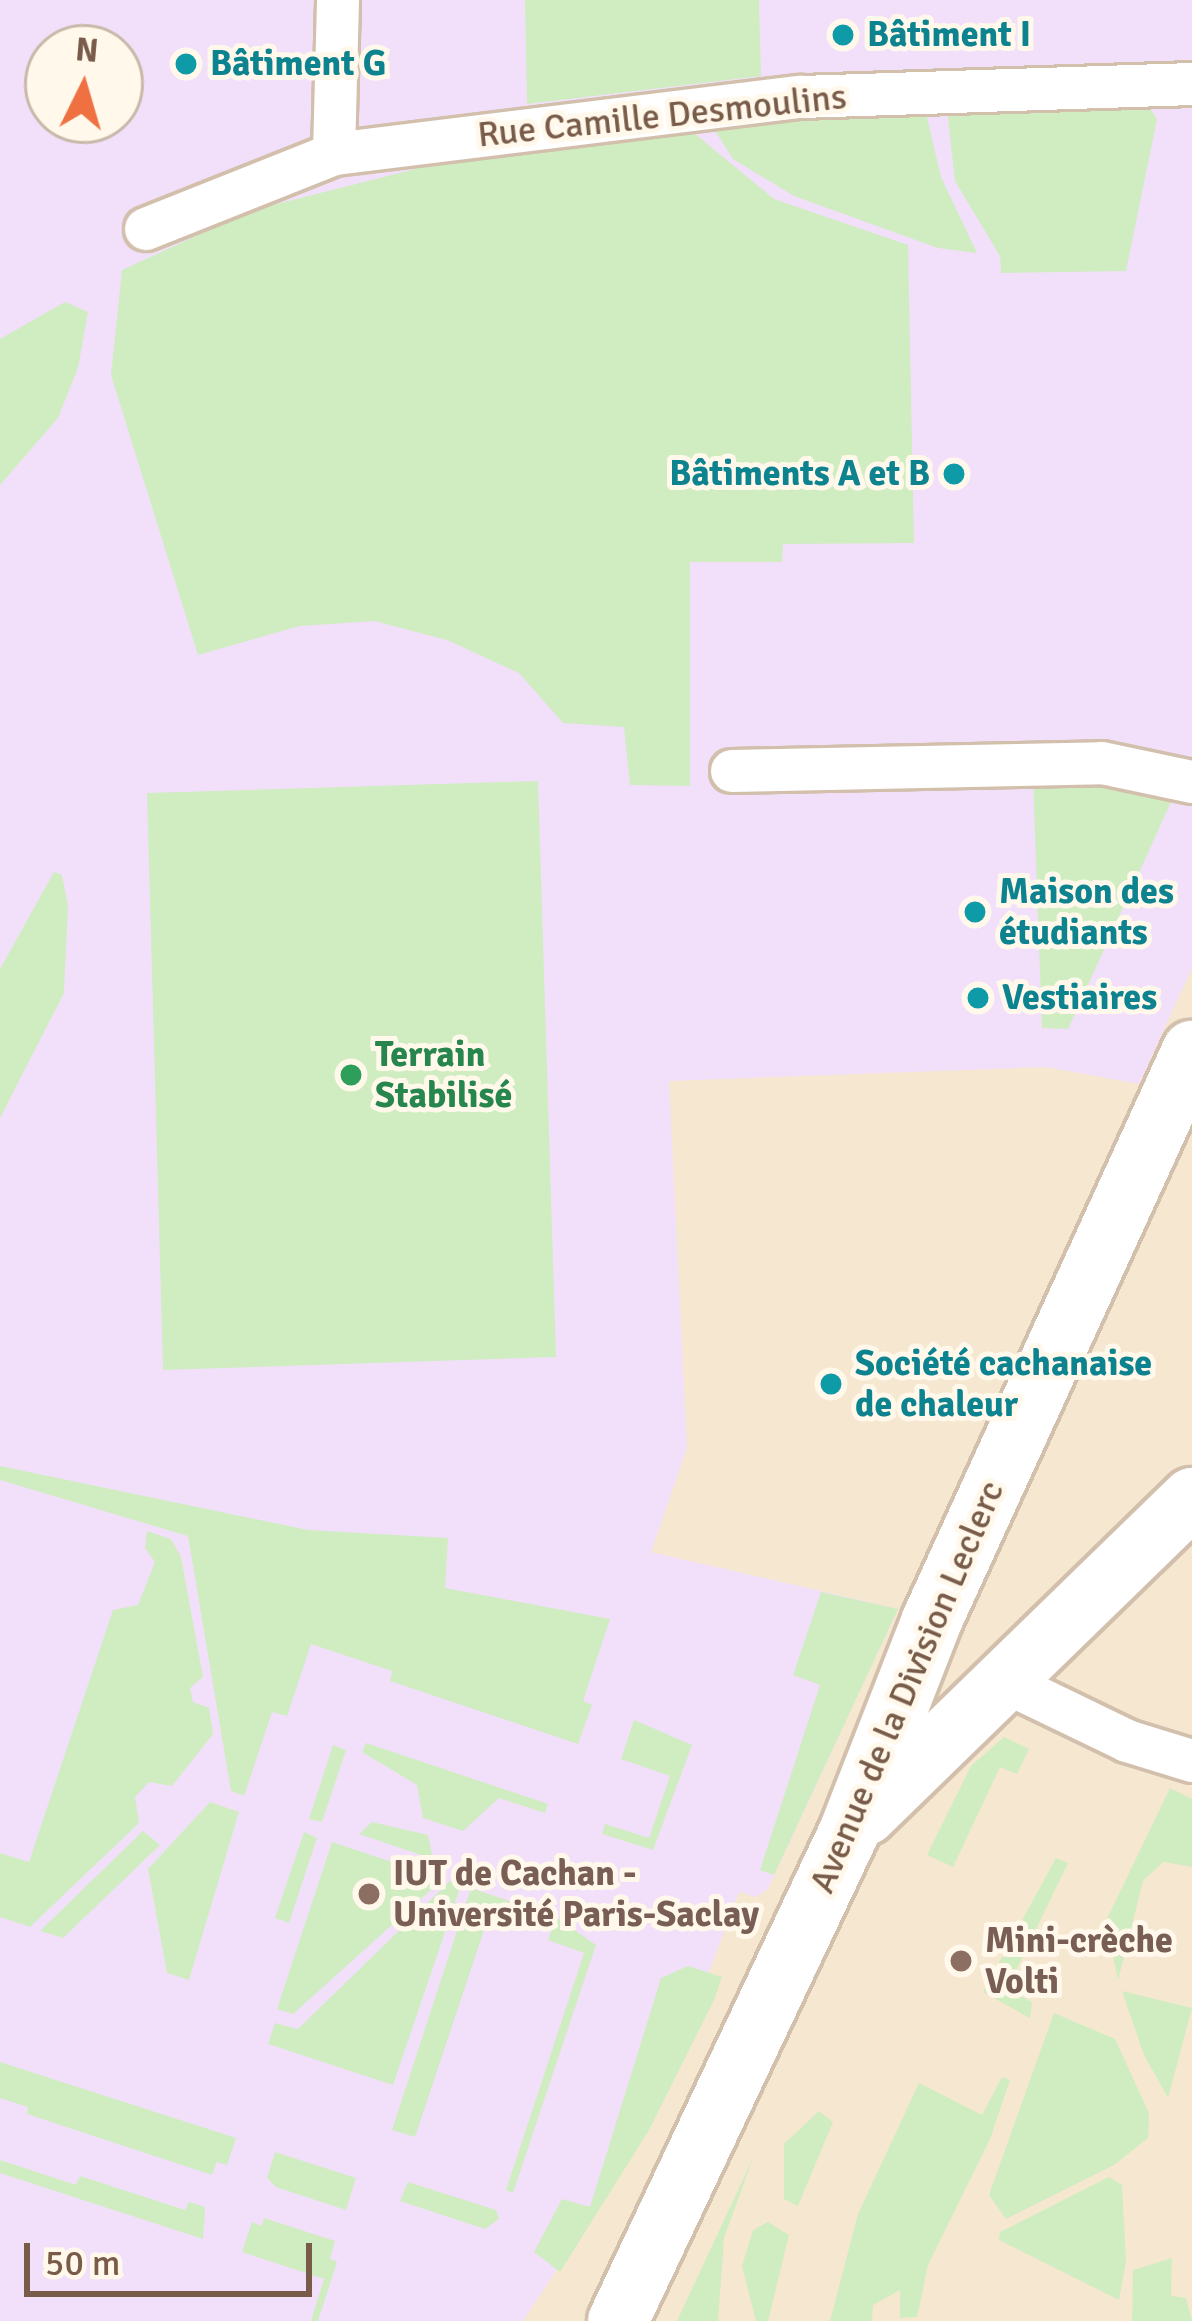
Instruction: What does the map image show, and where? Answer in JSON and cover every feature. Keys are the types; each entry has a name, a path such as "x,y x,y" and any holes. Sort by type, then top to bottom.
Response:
{"main road":[{"name":"Avenue de la Division Leclerc","path":"618,2321 849,1832 925,1638 1192,1051"},
{"path":"849,1832 1050,1630 1192,1498"},
{"path":"925,1638 984,1654 1050,1630"}],"street":[{"path":"334,154 338,0"},
{"name":"Rue Camille Desmoulins","path":"146,230 334,154 801,97 1192,84"},
{"path":"732,771 1102,763 1192,782"},
{"path":"1001,1679 1127,1741 1192,1761"}],"shaded area":[{"path":"0,0 1192,0 1192,2321 0,2321"},
{"path":"0,0 1192,0 1192,968 1139,1084 1046,1067 669,1081 687,1448 651,1552 898,1609 768,1889 756,1897 739,1892 709,1972 714,2000 649,2130 523,2321 0,2321"}],"green space":[{"path":"525,0 759,0 761,76 527,104"},
{"path":"1148,105 1157,119 1126,271 1001,273 1000,256 955,181 947,109"},
{"path":"926,113 941,177 977,253 938,248 794,196 733,159 714,129 783,118"},
{"path":"688,128 774,199 908,245 914,543 783,544 782,562 690,562 690,786 630,785 624,727 563,723 519,673 447,640 374,621 300,626 198,655 111,375 122,270 253,210 443,162"},
{"path":"65,302 88,312 78,368 58,418 0,485 0,339"},
{"path":"1033,780 1149,786 1171,802 1068,1029 1042,1028"},
{"name":"Terrain Stabilisé","path":"538,781 556,1357 163,1370 147,793"},
{"path":"54,872 62,875 68,906 64,993 0,1118 0,969"},
{"path":"0,1466 308,1530 448,1538 445,1588 610,1619 583,1701 592,1705 578,1744 390,1681 392,1671 311,1644 287,1716 272,1712 244,1796 231,1791 188,1536 0,1480"},
{"path":"147,1531 171,1539 181,1557 203,1677 190,1688 193,1702 209,1708 213,1734 172,1786 149,1782 135,1797 139,1823 30,1927 0,1917 0,1853 29,1862 113,1610 138,1605 155,1562 145,1548"},
{"path":"821,1592 898,1609 774,1875 760,1870 820,1685 793,1675"},
{"path":"634,1720 692,1745 653,1850 602,1834 605,1824 649,1838 670,1776 621,1759"},
{"path":"1004,1737 1029,1749 1017,1774 1000,1767 953,1867 927,1855 971,1766"},
{"path":"366,1743 548,1804 545,1813 499,1798 463,1831 423,1818 417,1785 362,1752"},
{"path":"333,1745 346,1750 322,1822 309,1819"},
{"path":"1170,1788 1192,1799 1192,1867 1163,1862 1143,1881 1118,1980 1106,1921"},
{"path":"210,1802 239,1812 189,1980 167,1973 148,1869"},
{"path":"372,1822 428,1835 433,1859 359,1834"},
{"path":"143,1831 160,1845 63,1938 40,1931"},
{"path":"304,1832 317,1838 289,1923 275,1918"},
{"path":"332,1842 443,1879 293,2014 277,2009"},
{"path":"1056,1858 1068,1863 1007,1989 1032,2002 1030,2018 983,1992"},
{"path":"450,1881 461,1885 393,2085 268,2044 275,2023 298,2029"},
{"path":"471,1888 515,1903 507,1927 487,1921 415,2137 392,2130"},
{"path":"556,1917 596,1945 513,2193 506,2190 584,1953 548,1940"},
{"path":"688,1966 722,1977 714,2000 649,2130 560,2272 534,2252 562,2199 590,2207 661,1978"},
{"path":"1122,1991 1192,2008 1168,2098 1144,2055"},
{"path":"1054,2013 1115,2039 1149,2113 1148,2138 1114,2165 1006,2219 989,2195"},
{"path":"0,2062 236,2138 227,2165 217,2162 212,2175 27,2114 28,2107 0,2098"},
{"path":"1002,2077 1010,2080 990,2139 928,2265 917,2317 900,2318 900,2290 873,2305 872,2321 830,2321 858,2214 919,2083 982,2115"},
{"path":"819,2111 833,2122 798,2206 784,2199 784,2144"},
{"path":"275,2152 356,2178 346,2210 276,2187 267,2178"},
{"path":"753,2158 724,2238 718,2321 677,2321"},
{"path":"0,2160 76,2185 80,2176 185,2210 189,2202 205,2207 203,2239 0,2173"},
{"path":"1109,2177 1122,2185 1126,2261 1119,2300 999,2240 1000,2232"},
{"path":"408,2182 496,2210 499,2219 485,2229 400,2201"},
{"path":"264,2218 335,2241 330,2259 337,2262 318,2321 311,2321 324,2279 242,2252 252,2222 262,2226"},
{"path":"768,2222 789,2235 768,2321 756,2321 742,2266 753,2230"},
{"path":"1172,2258 1171,2296 1186,2298 1192,2321 1132,2321 1133,2270"}],"place":[{"name":"Bâtiment I","path":"843,35"},
{"name":"Bâtiment G","path":"186,64"},
{"name":"Bâtiments A et B","path":"954,474"},
{"name":"Maison des étudiants","path":"975,912"},
{"name":"Vestiaires","path":"978,998"},
{"name":"Terrain Stabilisé","path":"351,1075"},
{"name":"Société cachanaise de chaleur","path":"831,1384"},
{"name":"IUT de Cachan - Université Paris-Saclay","path":"369,1894"},
{"name":"Mini-crèche Volti","path":"961,1961"}]}
